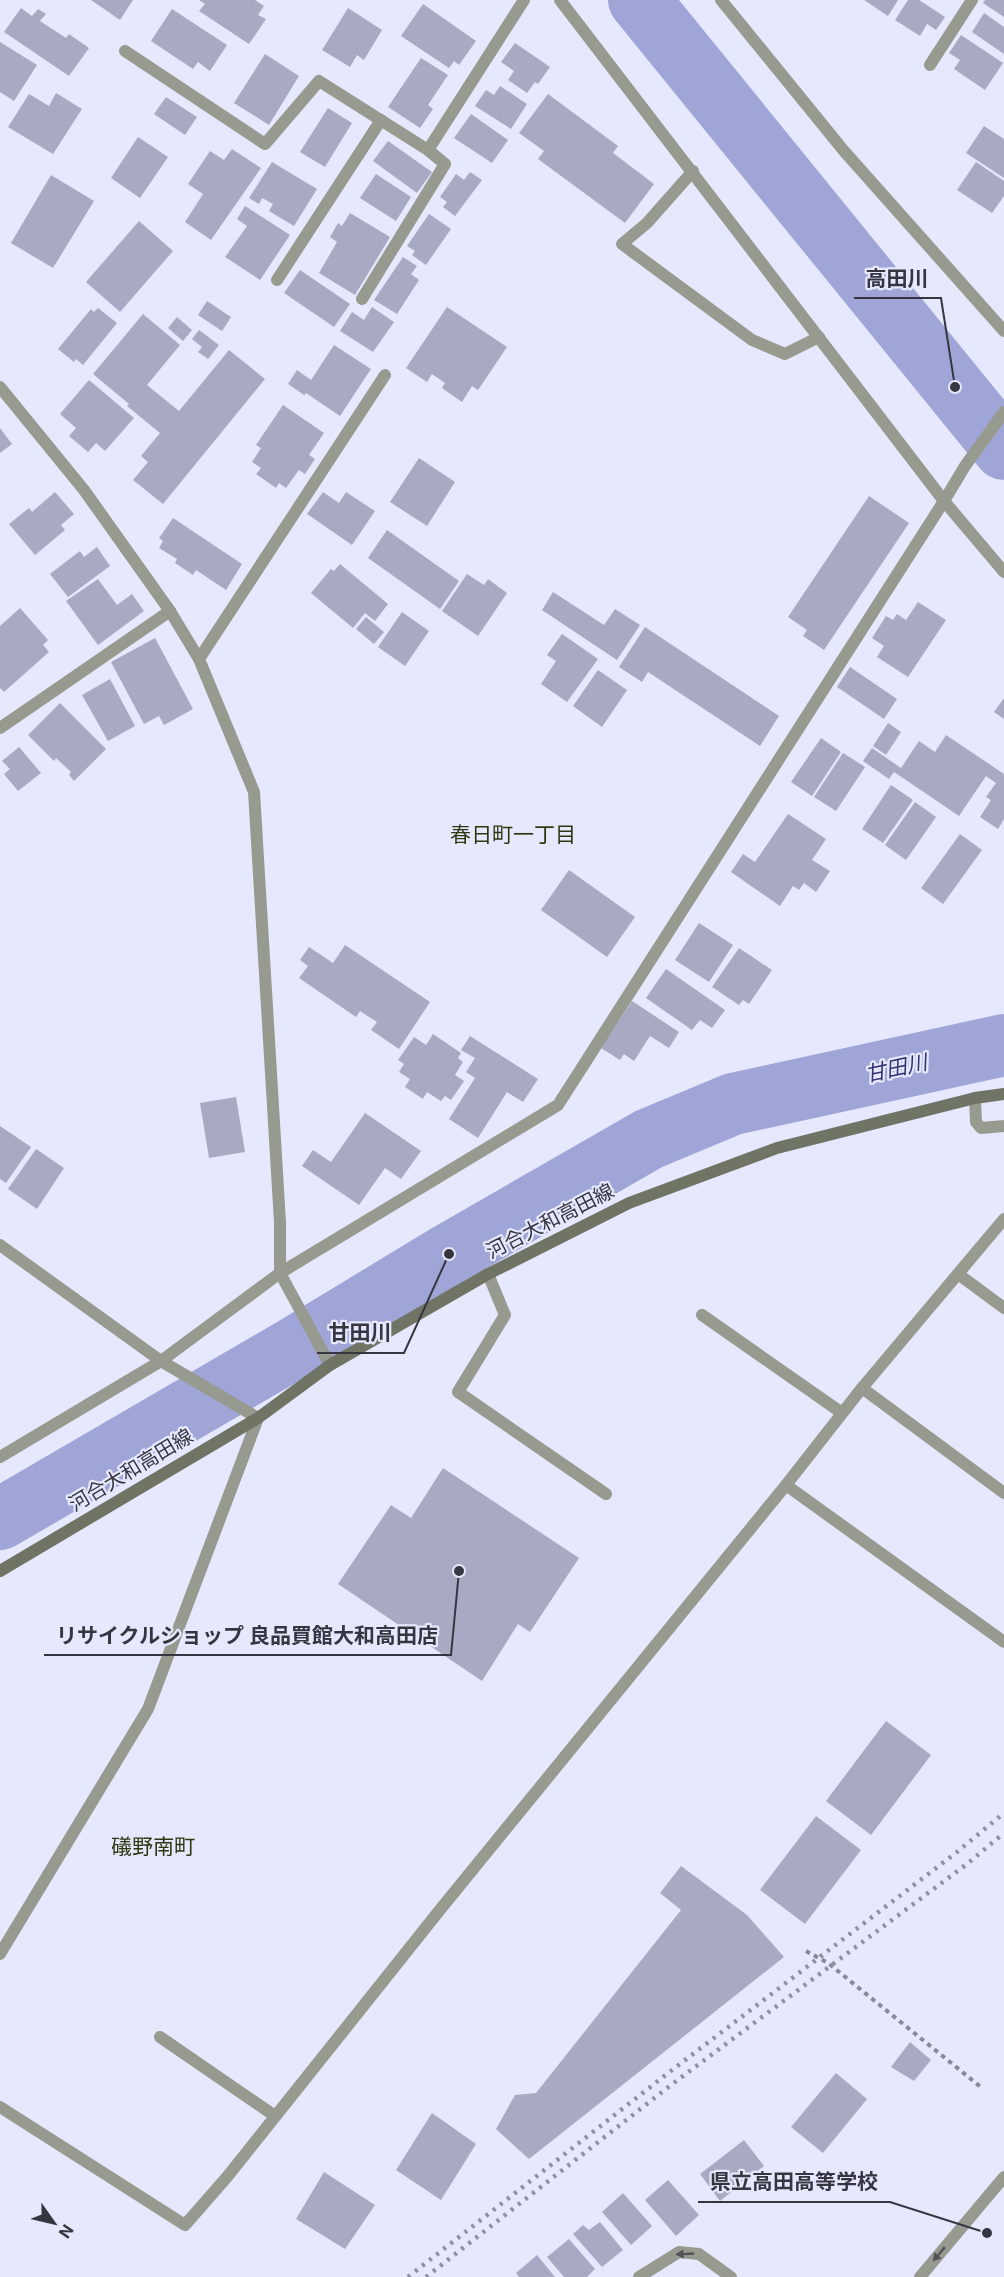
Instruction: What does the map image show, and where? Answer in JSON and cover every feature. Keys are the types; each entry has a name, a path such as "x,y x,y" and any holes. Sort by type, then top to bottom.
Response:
{"main road":[{"name":"河合大和高田線","path":"0,1571 258,1418 330,1365 488,1274 629,1203 777,1148 975,1098 1004,1094"}],"street":[{"path":"428,150 524,0"},
{"path":"560,0 944,501 1004,572"},
{"path":"721,0 843,151 1004,331"},
{"path":"930,65 972,0"},
{"path":"125,51 265,144 319,81 428,150 445,164 362,299"},
{"path":"277,280 381,120"},
{"path":"693,171 647,223 622,244 752,340 785,354 819,337"},
{"path":"199,659 385,375"},
{"path":"0,387 84,490 170,611 199,659 254,792 280,1222 280,1274 296,1299 330,1365"},
{"path":"0,1457 161,1361 280,1274 558,1105 965,466 1004,412"},
{"path":"0,728 170,611"},
{"path":"975,1098 976,1122 981,1128 1004,1126"},
{"path":"0,2107 185,2225 786,1485 862,1388 1004,1219"},
{"path":"0,1245 161,1361 258,1418 148,1709 0,1954"},
{"path":"488,1274 505,1315 459,1392 606,1494"},
{"path":"958,1274 1004,1308"},
{"path":"702,1315 842,1413"},
{"path":"862,1388 1004,1493"},
{"path":"786,1485 1004,1642"},
{"path":"160,2037 275,2116"},
{"path":"920,2277 1004,2177"},
{"path":"639,2277 679,2252 699,2254 731,2277"}],"path":[{"path":"806,1951 828,1963 982,2088"}],"building":[{"path":"91,0 133,0 120,20"},
{"path":"199,0 255,0 264,6 258,15 266,19 249,44 199,11 205,4"},
{"path":"864,0 898,0 888,16"},
{"path":"908,0 919,0 945,17 936,30 927,24 920,36 895,20"},
{"path":"985,0 1004,0 1004,17 983,3"},
{"path":"423,4 476,41 459,65 454,61 449,68 401,36"},
{"path":"21,8 32,16 38,9 46,14 40,21 66,38 69,34 89,48 69,76 4,32"},
{"path":"348,8 382,30 364,60 357,55 350,67 322,50"},
{"path":"172,9 227,45 210,71 198,62 193,69 151,41"},
{"path":"984,13 1004,27 1004,54 972,32"},
{"path":"961,35 1003,63 985,90 954,69 960,60 949,53"},
{"path":"0,42 37,65 14,101 0,92"},
{"path":"515,43 550,67 538,84 535,82 527,93 508,80 514,71 501,62"},
{"path":"265,54 299,76 269,125 234,103"},
{"path":"421,58 448,75 428,105 433,109 420,128 388,107"},
{"path":"500,86 527,104 511,129 475,106 486,90 494,95"},
{"path":"56,93 82,109 53,154 8,127 29,94 49,106"},
{"path":"548,94 618,146 613,153 654,184 625,223 538,159 544,151 519,133"},
{"path":"166,97 197,117 185,135 154,114"},
{"path":"328,108 352,123 325,167 300,152"},
{"path":"471,114 508,140 492,163 454,138"},
{"path":"984,126 1004,139 1004,178 966,153"},
{"path":"138,137 168,157 140,198 111,178"},
{"path":"388,141 432,172 417,193 373,161"},
{"path":"232,149 261,168 211,240 185,222 203,194 188,184 210,151 224,160"},
{"path":"272,162 317,189 294,226 269,211 273,204 262,198 259,204 249,198"},
{"path":"976,162 1004,181 1004,196 992,213 957,190"},
{"path":"470,172 482,180 455,216 443,207 447,202 440,197 456,174 464,180"},
{"path":"376,174 411,197 396,221 360,198"},
{"path":"51,175 94,201 53,268 11,243"},
{"path":"245,206 290,235 260,280 225,257 247,226 237,219"},
{"path":"350,213 390,237 355,295 319,273 337,242 330,237 338,223 342,226"},
{"path":"429,214 451,229 426,265 412,255 415,251 407,246"},
{"path":"139,221 173,251 120,312 86,282"},
{"path":"403,257 417,266 411,274 419,280 397,314 374,300"},
{"path":"300,270 350,304 334,327 284,293"},
{"path":"207,301 231,317 222,331 198,315"},
{"path":"372,307 394,322 373,352 340,331 352,312 364,320"},
{"path":"447,307 507,347 478,390 472,386 462,402 442,388 445,383 432,374 427,382 406,368"},
{"path":"98,308 117,323 83,365 76,359 74,362 58,349 91,309 94,312"},
{"path":"143,314 180,345 147,385 179,411 229,350 265,379 163,504 133,480 148,462 141,456 160,433 93,374"},
{"path":"177,317 192,330 183,341 168,328"},
{"path":"199,330 219,345 208,359 198,352 202,347 192,339"},
{"path":"334,345 371,369 340,416 288,384 297,370 311,380"},
{"path":"89,380 134,418 105,451 96,443 88,452 69,436 76,428 60,414"},
{"path":"283,405 324,433 309,455 315,459 305,474 299,470 286,488 279,483 276,488 256,474 261,468 252,462 261,448 256,445"},
{"path":"0,428 12,444 0,453"},
{"path":"419,458 455,482 427,526 390,502"},
{"path":"55,492 74,514 61,525 65,530 35,555 9,524 29,508 32,512"},
{"path":"323,492 339,503 346,492 375,511 352,545 307,514"},
{"path":"869,496 909,523 824,650 803,636 807,630 788,617"},
{"path":"173,518 242,564 226,590 196,570 193,575 175,563 177,559 159,548 163,541 159,538"},
{"path":"387,530 459,581 440,609 368,558"},
{"path":"97,547 110,566 68,597 50,574 80,551 84,557"},
{"path":"340,564 388,604 375,621 365,613 353,628 311,593 331,569 334,571"},
{"path":"467,574 484,585 488,579 507,593 478,636 442,611"},
{"path":"98,579 117,605 132,594 144,611 98,645 66,601"},
{"path":"553,592 604,625 615,609 640,625 617,660 542,610"},
{"path":"918,602 946,620 908,677 877,657 884,646 872,638 886,616 893,620 897,614 906,620"},
{"path":"20,608 48,640 43,645 49,652 4,692 0,688 0,626"},
{"path":"402,612 429,631 405,666 378,647"},
{"path":"366,617 384,632 374,644 356,629"},
{"path":"645,627 779,716 760,746 648,672 642,682 619,667"},
{"path":"562,634 598,659 567,702 541,684 556,661 547,655"},
{"path":"155,638 193,709 164,725 159,716 144,724 111,662"},
{"path":"850,667 897,699 884,719 837,687"},
{"path":"598,670 627,690 602,727 573,706"},
{"path":"110,679 135,726 108,741 82,695"},
{"path":"1004,698 1004,719 994,712"},
{"path":"60,703 106,749 74,781 69,775 71,772 56,758 54,761 28,735"},
{"path":"888,723 901,732 886,755 873,746"},
{"path":"946,735 1004,774 1004,819 998,829 980,817 991,800 986,797 996,783 986,776 959,816 894,772 889,779 863,761 872,748 901,768 919,741 935,752"},
{"path":"821,738 841,752 812,796 791,782"},
{"path":"19,747 41,773 18,791 4,774 10,769 2,761"},
{"path":"843,753 865,767 836,811 814,797"},
{"path":"891,785 913,800 883,843 862,829"},
{"path":"915,802 936,817 906,860 885,845"},
{"path":"788,814 826,839 812,860 830,871 816,892 804,883 799,890 793,886 780,906 731,872 743,854 755,862"},
{"path":"960,834 982,850 943,904 921,888"},
{"path":"569,870 635,917 607,957 541,910"},
{"path":"699,923 733,945 709,982 675,960"},
{"path":"345,945 430,1002 399,1049 371,1030 377,1022 360,1011 356,1017 299,978 308,966 300,960 309,947 333,963"},
{"path":"739,948 772,970 749,1004 743,1000 739,1005 712,987"},
{"path":"666,969 725,1010 712,1028 700,1020 692,1030 646,998"},
{"path":"632,1001 679,1032 669,1048 650,1036 634,1061 624,1054 620,1060 601,1048"},
{"path":"433,1034 461,1053 458,1058 463,1062 455,1075 464,1081 451,1100 445,1096 441,1101 427,1092 423,1099 405,1087 410,1079 399,1072 404,1064 398,1060 414,1037 426,1045"},
{"path":"470,1036 538,1079 523,1102 507,1092 478,1138 449,1119 475,1078 466,1072 475,1058 461,1050"},
{"path":"236,1097 245,1152 209,1158 200,1103"},
{"path":"365,1113 421,1151 401,1179 385,1168 359,1205 302,1166 313,1150 331,1162"},
{"path":"0,1126 31,1147 6,1183 0,1179"},
{"path":"36,1149 64,1168 37,1209 8,1189"},
{"path":"443,1468 579,1558 530,1632 518,1624 482,1681 338,1584 391,1505 411,1518"},
{"path":"886,1721 931,1755 871,1835 826,1801"},
{"path":"816,1816 861,1850 805,1924 760,1890"},
{"path":"681,1866 747,1915 784,1957 529,2159 496,2129 515,2095 536,2093 681,1910 660,1893"},
{"path":"910,2042 931,2060 914,2081 891,2067"},
{"path":"836,2073 867,2099 823,2153 791,2127"},
{"path":"432,2113 476,2144 441,2200 396,2170"},
{"path":"744,2140 764,2166 720,2201 700,2174"},
{"path":"324,2172 375,2205 345,2249 296,2219"},
{"path":"668,2180 699,2215 676,2236 645,2200"},
{"path":"623,2193 652,2226 631,2245 602,2212"},
{"path":"600,2222 623,2250 602,2267 573,2234 583,2225 589,2230"},
{"path":"569,2239 595,2269 587,2277 564,2277 547,2257"},
{"path":"537,2255 555,2277 519,2277 516,2273"}],"waterway":[{"path":"639,0 1004,449"},
{"name":"甘田川","path":"0,1519 294,1348 449,1254 649,1139 733,1104 1004,1045"}],"railway":[{"path":"408,2277 663,2077 957,1852 1004,1813"},
{"path":"426,2277 671,2085 967,1864 1004,1833"}],"place":[{"name":"高田川","path":"955,387"},
{"name":"甘田川","path":"449,1254"},
{"name":"リサイクルショップ 良品買館大和高田店","path":"459,1571"},
{"name":"県立高田高等学校","path":"987,2233"}],"district":[{"name":"春日町一丁目","path":"513,834"},
{"name":"礒野南町","path":"153,1846"}]}
